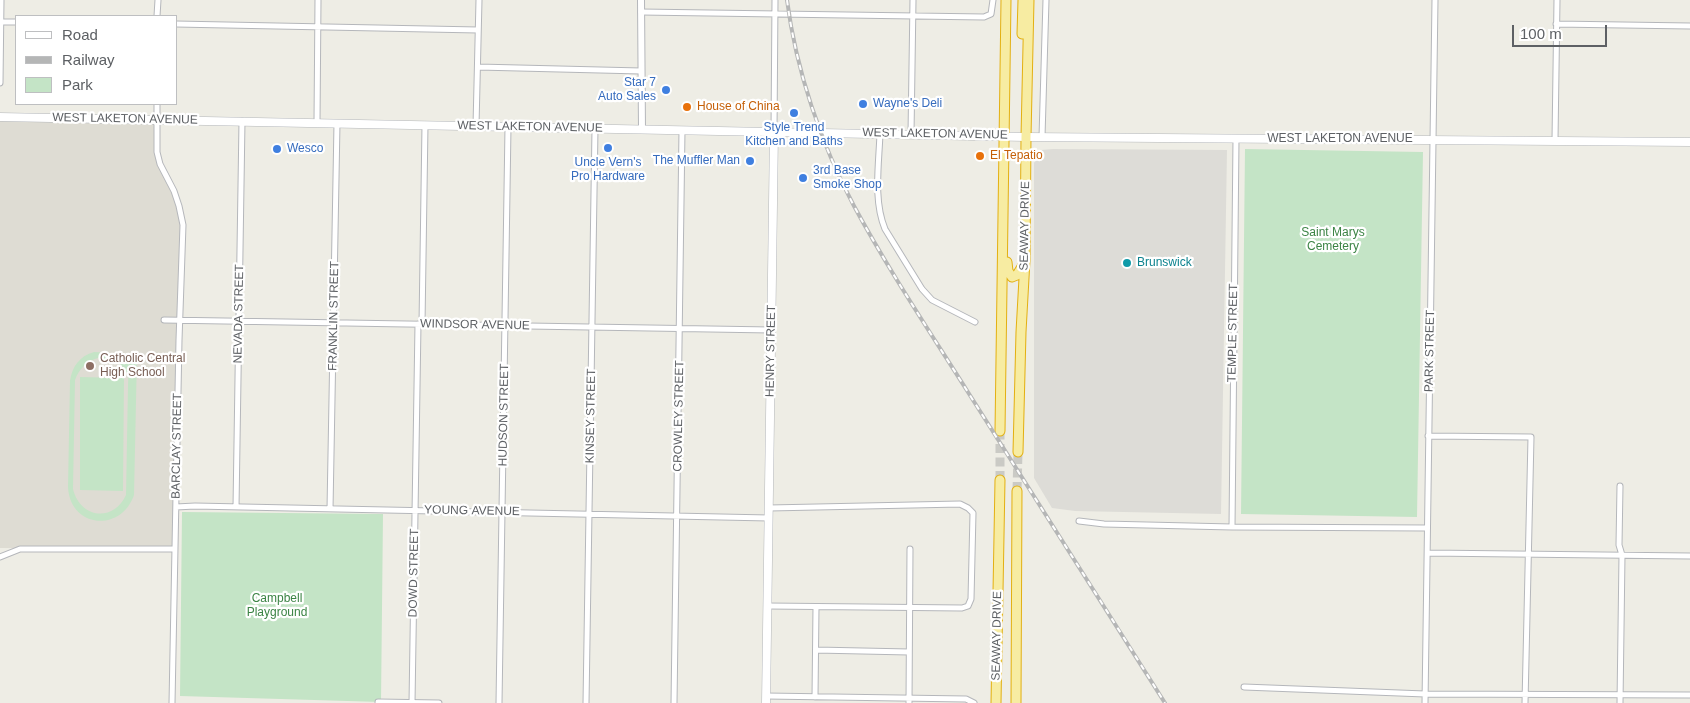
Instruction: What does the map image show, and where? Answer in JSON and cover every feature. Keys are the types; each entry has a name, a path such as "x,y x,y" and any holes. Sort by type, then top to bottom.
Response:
{"highway":[{"name":"SEAWAY DRIVE","path":"1000,432 1006,0"},
{"path":"1023,0 1021,110 1026,120"},
{"name":"SEAWAY DRIVE","path":"1018,452 1025,260 1026,120 1030,0"},
{"path":"1003,151 1008,162 1007,256 1009,275 1012,277 1017,275 1025,260"},
{"name":"SEAWAY DRIVE","path":"996,703 1000,480"},
{"name":"SEAWAY DRIVE","path":"1016,703 1017,491"}],"main road":[{"name":"WEST LAKETON AVENUE","path":"0,117 1003,135 1026,137 1690,142"},
{"name":"HENRY STREET","path":"766,700 774,132"}],"street":[{"path":"157,15 158,0"},
{"path":"317,122 318,0"},
{"path":"476,126 479,0"},
{"path":"641,0 642,130"},
{"name":"HENRY STREET","path":"774,132 775,0"},
{"path":"911,134 913,0"},
{"path":"641,12 984,17 988,16 993,10 993,0"},
{"path":"1042,137 1046,0"},
{"name":"PARK STREET","path":"1425,703 1435,0"},
{"path":"1555,140 1557,0"},
{"path":"0,84 1,1"},
{"path":"1,22 15,22"},
{"path":"178,24 478,30"},
{"path":"1556,24 1690,26"},
{"path":"478,67 641,71"},
{"name":"BARCLAY STREET","path":"157,105 156,140 160,164 174,191 183,226 172,703"},
{"name":"NEVADA STREET","path":"236,507 242,121"},
{"name":"FRANKLIN STREET","path":"330,509 337,123"},
{"name":"DOWD STREET","path":"412,703 425,125"},
{"name":"HUDSON STREET","path":"499,703 508,126"},
{"name":"KINSEY STREET","path":"586,703 595,129"},
{"name":"CROWLEY STREET","path":"674,703 682,130"},
{"path":"880,133 879,200 885,229 922,289 932,300 975,322"},
{"name":"TEMPLE STREET","path":"1232,527 1236,139"},
{"name":"WINDSOR AVENUE","path":"164,320 771,330"},
{"path":"1428,436 1531,437 1525,703"},
{"path":"1620,486 1619,545 1622,555 1620,703"},
{"path":"768,606 962,608 968,606 972,599 973,513 960,504 769,508"},
{"name":"YOUNG AVENUE","path":"176,507 769,518"},
{"path":"1079,522 1232,527 1427,528"},
{"path":"0,557 20,549 175,549"},
{"path":"909,700 910,549"},
{"path":"1428,553 1690,556"},
{"path":"815,697 816,606"},
{"path":"816,650 909,652"},
{"path":"1244,688 1425,694 1690,694"},
{"path":"766,700 815,697 909,700 966,699 974,703"},
{"path":"378,702 439,703"}],"shaded area":[{"name":"Catholic Central High School","path":"0,117 157,120 157,152 174,191 183,225 175,549 0,548"},
{"path":"1041,150 1227,150 1221,514 1075,511 1052,508 1034,478 1034,163"}],"green space":[{"name":"Saint Marys Cemetery","path":"1245,149 1423,152 1417,517 1241,514"},
{"path":"94,352 107,353 126,362 128,353 137,355 134,495 128,507 118,516 108,520 97,521 86,518 77,511 71,501 68,487 70,381 78,362","holes":["98,358 111,360 119,364 125,369 128,376 126,495 120,504 113,510 105,513 89,511 82,506 73,489 75,380 87,363"]},
{"path":"80,377 124,378 123,491 80,490"},
{"name":"Campbell Playground","path":"182,512 383,514 381,702 180,696"}],"tunnel":[{"path":"1000,431 1000,480"},
{"path":"1017,491 1018,452"}],"railway":[{"path":"787,0 803,80 811,106 831,158 854,206 908,299 1165,703"}],"place":[{"name":"Star 7 Auto Sales","path":"666,90"},
{"name":"Wayne's Deli","path":"863,104"},
{"name":"House of China","path":"687,107"},
{"name":"Style Trend Kitchen and Baths","path":"794,113"},
{"name":"Uncle Vern's Pro Hardware","path":"608,148"},
{"name":"Wesco","path":"277,149"},
{"name":"El Tepatio","path":"980,156"},
{"name":"The Muffler Man","path":"750,161"},
{"name":"3rd Base Smoke Shop","path":"803,178"},
{"name":"Brunswick","path":"1127,263"},
{"name":"Catholic Central High School","path":"90,366"}]}
